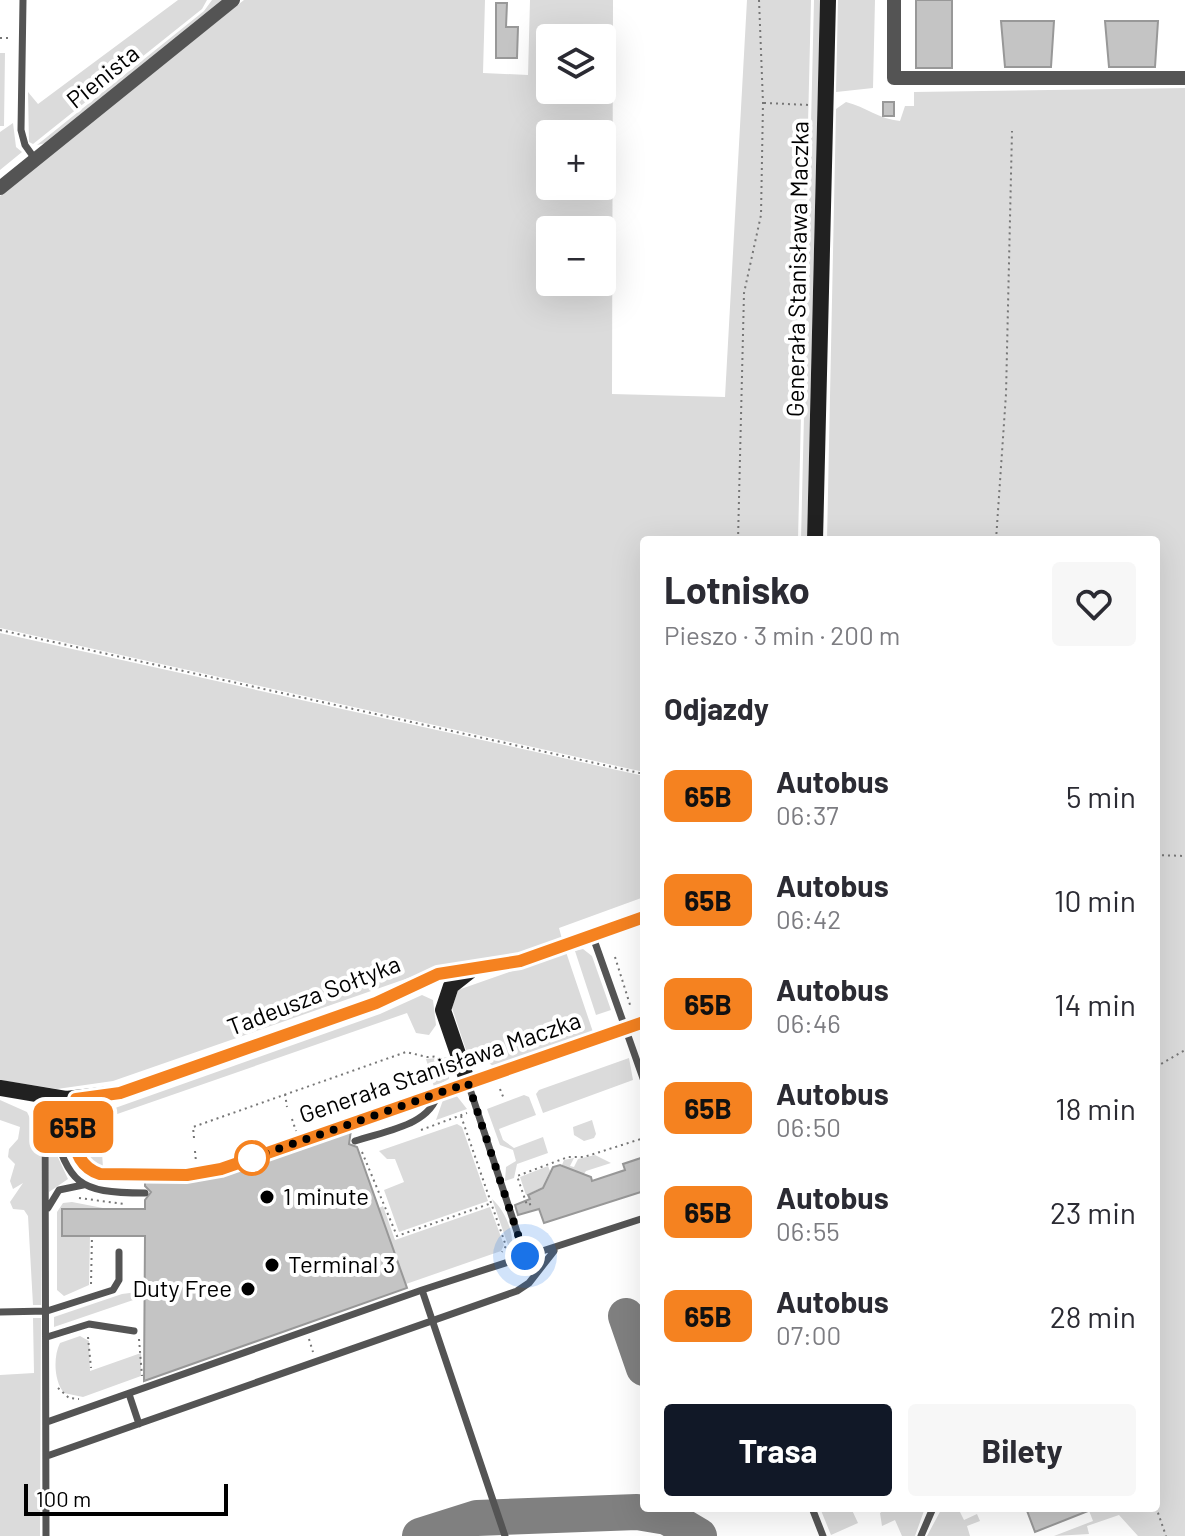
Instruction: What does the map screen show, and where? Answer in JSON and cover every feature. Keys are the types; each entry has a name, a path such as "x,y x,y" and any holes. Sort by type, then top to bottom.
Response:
{"street":[{"name":"Pienista","path":"0,188 233,0"},
{"name":"Generała Stanisława Maczka","path":"815,536 828,0"},
{"path":"894,0 894,78 1185,78"},
{"name":"Tadeusza Sołtyka","path":"0,1088 43,1102 120,1093 403,991 438,974 520,961 640,918"},
{"path":"443,1004 456,979 470,971"},
{"path":"403,991 424,990 443,1004 468,1083"},
{"name":"Generała Stanisława Maczka","path":"468,1083 640,1024"}],"lane":[{"path":"23,0 21,130 25,145 35,159"},
{"path":"592,935 640,1069"},
{"path":"468,1083 525,1256"},
{"name":"Generała Stanisława Maczka","path":"76,1099 75,1147 82,1162 94,1172 187,1175 221,1169 468,1083"},
{"path":"355,1141 424,1117 433,1108 438,1093"},
{"path":"62,1156 64,1119 76,1099"},
{"path":"43,1102 68,1170 83,1185 99,1192 145,1193"},
{"path":"43,1102 47,1214 46,1536"},
{"path":"47,1214 59,1190 83,1185"},
{"path":"47,1422 422,1290 640,1219"},
{"path":"47,1456 523,1288 546,1258 561,1246"},
{"path":"0,1312 47,1311 113,1290 119,1280 119,1252"},
{"path":"422,1290 505,1536"},
{"path":"47,1337 89,1324 134,1331"},
{"path":"129,1394 139,1424"},
{"path":"814,1512 823,1536"},
{"path":"921,1536 931,1512"}],"path":[{"path":"738,536 744,293 761,215 763,103 759,0"},
{"path":"763,103 810,105"},
{"path":"996,536 1006,394 1012,131"},
{"path":"0,630 640,773"},
{"path":"1160,855 1185,856"},
{"path":"615,957 633,1007 625,1010"},
{"path":"1160,1065 1185,1050"},
{"path":"467,1052 472,1051 493,1069"},
{"path":"194,1138 193,1127 406,1052 427,1057 448,1055"},
{"path":"500,1088 504,1099"},
{"path":"285,1094 287,1107"},
{"path":"461,1116 506,1246 504,1252 490,1257"},
{"path":"292,1119 297,1135"},
{"path":"531,1204 527,1205 517,1176 568,1157 584,1157 640,1139"},
{"path":"195,1151 197,1167"},
{"path":"362,1151 371,1181 397,1236 491,1203"},
{"path":"88,1290 92,1236"},
{"path":"134,1331 140,1342 142,1376"},
{"path":"84,1334 91,1340 91,1368"},
{"path":"308,1338 314,1355"},
{"path":"56,1384 69,1398 83,1399"},
{"path":"1158,1512 1166,1536"}],"shaded area":[{"path":"178,0 207,0 202,9 33,144 29,142 28,92 38,104"},
{"path":"212,0 223,0 46,143 37,145 204,11"},
{"path":"244,0 485,0 483,73 528,75 530,0 613,0 613,24 536,24 536,104 613,104 613,120 536,120 536,200 612,200 612,216 536,216 536,296 612,296 612,394 725,397 747,0 811,0 798,536 640,536 640,771 0,628 0,196"},
{"path":"814,0 820,0 807,536 801,536"},
{"path":"838,0 875,0 873,88 836,92"},
{"path":"0,53 5,53 4,126 0,126"},
{"path":"1185,88 1185,1536 1138,1536 1119,1515 1087,1526 1089,1534 1054,1536 1093,1521 1090,1512 1160,1512 1160,536 827,536 836,109 846,102 900,121 905,106 914,106 914,92"},
{"path":"13,123 16,147 22,152 0,170 0,132"},
{"path":"0,633 640,775 640,898 559,928 562,939 519,954 437,968 113,1081 57,1089 0,1080"},
{"path":"583,949 592,956 611,1010 596,1015 575,951"},
{"path":"566,952 593,1032 494,1067 472,1049 466,1050 452,1008 458,990"},
{"path":"422,995 433,1000 436,1025 429,1035 416,1033 407,1013 100,1120 103,1168 92,1162 84,1152 84,1127 101,1113 380,1014"},
{"path":"449,1057 449,1079 434,1087 426,1059"},
{"path":"629,1058 633,1080 543,1113 536,1094 539,1090"},
{"path":"456,1095 467,1109 436,1120 443,1100"},
{"path":"524,1095 529,1097 536,1115 499,1129 503,1140 514,1148 543,1137 548,1153 517,1164 514,1178 505,1181 506,1167 516,1161 513,1150 500,1145 487,1109"},
{"path":"0,1100 27,1112 41,1141 41,1305 33,1305 28,1216 24,1210 13,1209 10,1202 23,1183 13,1189 10,1181 15,1164 8,1157 9,1149 18,1139 20,1127 0,1120"},
{"path":"592,1120 596,1134 594,1138 584,1141 574,1135 573,1127"},
{"path":"457,1124 462,1127 488,1201 399,1232 384,1190 404,1182 395,1159 387,1159 379,1151"},
{"path":"48,1139 68,1179 49,1192"},
{"path":"595,1155 611,1163 586,1171 583,1175 562,1165 564,1160 574,1158 570,1166 574,1167 578,1159"},
{"path":"548,1166 550,1171 543,1187 526,1195 520,1177"},
{"path":"492,1199 508,1223 512,1238 510,1251"},
{"path":"63,1203 108,1209 62,1209 62,1236 90,1236 89,1285 64,1296 57,1290 57,1212"},
{"path":"383,1206 395,1240 490,1207 504,1245 501,1251 406,1284 379,1208"},
{"path":"145,1291 145,1296 54,1327 54,1317 122,1294"},
{"path":"33,1318 41,1318 40,1536 0,1536 0,1375 34,1373"},
{"path":"80,1336 89,1341 90,1371 141,1353 141,1376 83,1397 64,1393 56,1376 58,1349 60,1343"},
{"path":"822,1512 853,1512 858,1523 831,1535"},
{"path":"924,1512 915,1536 902,1536 895,1520 882,1526 880,1513"},
{"path":"940,1512 960,1512 964,1520 977,1514 980,1521 967,1526 970,1536 927,1536"}],"building":[{"path":"916,0 952,0 952,68 916,68"},
{"path":"496,3 507,3 506,27 518,27 517,58 496,58"},
{"path":"1001,21 1054,21 1051,67 1005,67"},
{"path":"1105,21 1158,21 1155,67 1109,67"},
{"path":"883,102 894,102 894,116 883,116"},
{"name":"Terminal 3","path":"351,1130 349,1144 357,1147 407,1288 144,1381 145,1236 62,1236 62,1209 145,1209 145,1200 151,1192 145,1181 187,1182 222,1175"},
{"path":"640,1158 640,1192 544,1223 539,1209 518,1215 515,1205 530,1199 528,1195 543,1188 553,1167 560,1165 591,1177 592,1181 625,1170 623,1164"},
{"path":"1028,1512 1085,1512 1035,1532"}],"taxiway":[{"path":"626,1316 640,1356"},
{"path":"420,1536 477,1518 637,1512 667,1517 699,1536"}],"bus line":[{"name":"65B","path":"640,918 520,961 438,974 376,1003 120,1093 76,1099 73,1114 75,1147 82,1162 100,1174 187,1175 210,1172 640,1023"}],"place":[{"name":"1 minute","path":"267,1197"},
{"name":"Terminal 3","path":"272,1265"},
{"name":"Duty Free","path":"248,1289"}],"route":[{"path":"252,1158 468,1083 525,1256"}]}
